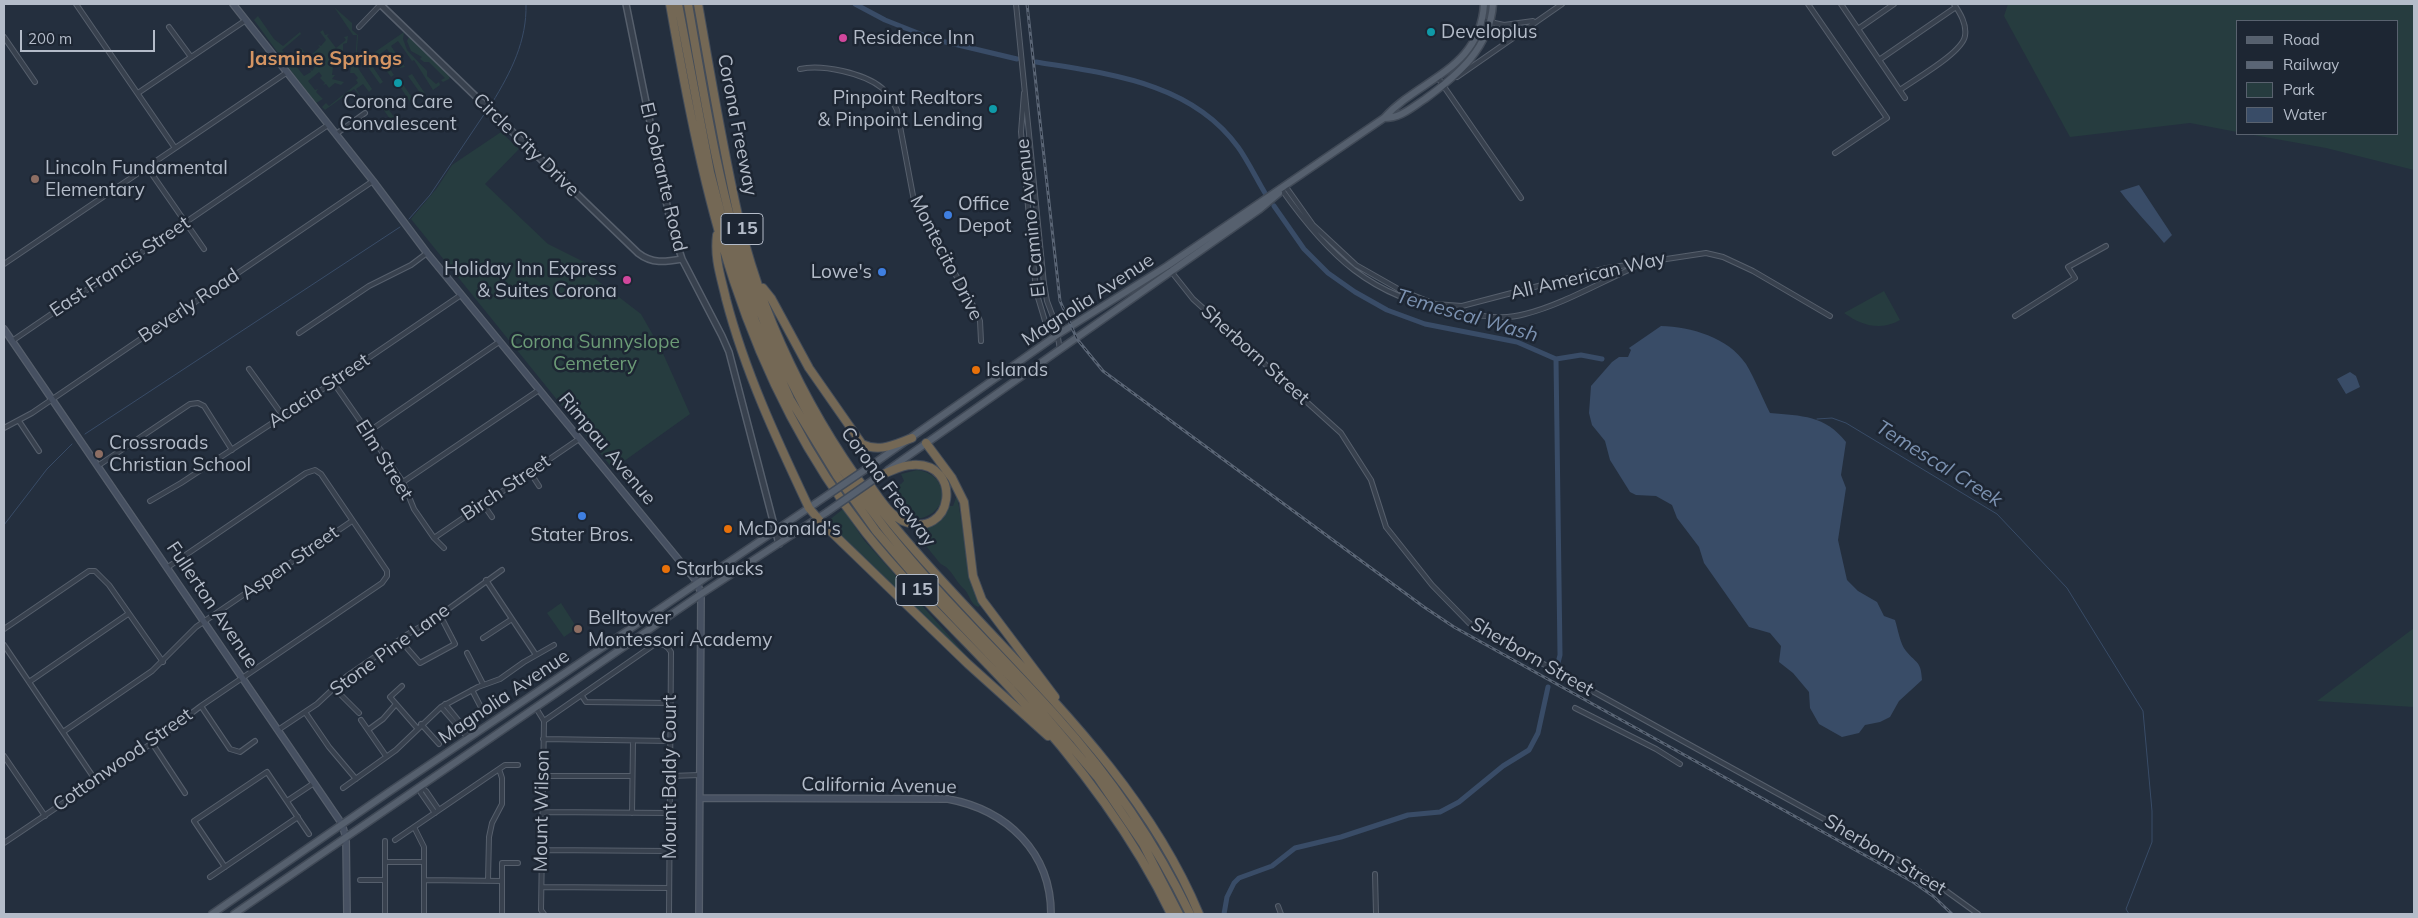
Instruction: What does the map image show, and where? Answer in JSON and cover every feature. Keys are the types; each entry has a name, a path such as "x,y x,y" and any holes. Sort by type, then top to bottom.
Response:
{"highway":[{"name":"I 15","path":"670,4 691,122 717,231 739,301 764,362 794,423 828,478 866,532 912,585 1013,691 1109,807 1136,849 1171,913"},
{"path":"678,4 710,172 717,179"},
{"path":"683,4 731,250 755,321 790,399 858,508 895,554 1024,691 1098,778 1153,863 1179,914"},
{"path":"688,4 717,179 746,274 765,325 795,389 836,459 888,532 1056,716 1106,776 1156,850 1190,914"},
{"path":"693,4 717,179"},
{"name":"Corona Freeway","path":"698,4 739,218 758,283 801,384 818,417 841,453 892,524 1065,714 1126,788 1176,867 1199,914"},
{"path":"717,231 715,253 738,338 757,394 809,508 968,664 1035,726 1062,748"},
{"path":"758,283 771,298 809,368 862,444 872,449 886,448 912,438"},
{"path":"926,443 952,478 964,502 973,576 982,600 1048,686 1065,714"},
{"path":"841,453 850,460 888,508 901,520 922,524 932,522 946,505 945,481 936,471 924,465 911,465 880,476"},
{"path":"1153,863 1171,913"}],"main road":[{"name":"Rimpau Avenue","path":"233,4 286,73 374,181 427,253 697,582 701,594 698,914"},
{"name":"Magnolia Avenue","path":"234,914 625,648 701,594 880,476 1172,272 1281,190 1384,118 1393,108 1458,63 1467,51 1481,20 1484,4"},
{"name":"Magnolia Avenue","path":"1384,118 1398,118 1462,70 1477,51 1489,22 1493,4"},
{"name":"Magnolia Avenue","path":"212,914 617,639 697,582 775,532 1058,336 1258,207"},
{"name":"Fullerton Avenue","path":"4,329 342,824 346,838 347,914"},
{"path":"912,438 926,443"},
{"path":"617,639 625,648"},
{"path":"469,739 476,750"},
{"path":"413,776 421,787"},
{"name":"California Avenue","path":"700,798 948,799 967,803 1015,829 1031,848 1039,859 1047,881 1051,914"},
{"path":"264,878 271,889"}],"street":[{"path":"76,4 175,148"},
{"path":"359,27 381,4"},
{"name":"Circle City Drive","path":"381,4 638,253 655,262 682,259"},
{"name":"El Sobrante Road","path":"626,4 671,225 682,259 722,336 728,352 779,544"},
{"name":"El Camino Avenue","path":"1016,4 1044,284 1060,350"},
{"path":"1443,86 1562,4"},
{"path":"1808,4 1887,118 1835,153"},
{"path":"1841,4 1905,98"},
{"path":"1858,29 1894,4"},
{"path":"1879,60 1955,5 1966,28 1965,38 1959,48 1900,90"},
{"path":"138,93 246,20"},
{"path":"1481,20 1514,25 1536,21"},
{"path":"169,27 191,57"},
{"path":"4,37 35,82"},
{"name":"Montecito Drive","path":"800,69 826,68 860,77 876,83 892,98 897,110 914,201 975,309 980,321 981,341"},
{"path":"4,264 286,73"},
{"path":"1438,78 1521,198"},
{"name":"El Camino Avenue","path":"1024,93 1021,132 1036,291 1048,331 1058,336"},
{"path":"336,134 365,113"},
{"name":"East Francis Street","path":"12,341 328,125"},
{"path":"147,167 204,249"},
{"name":"Beverly Road","path":"4,428 19,421 51,400 374,181"},
{"path":"1281,190 1320,241 1347,266 1380,286 1418,304 1455,312 1498,318 1524,314 1633,268 1641,262"},
{"name":"All American Way","path":"1281,190 1313,225 1356,265 1400,290 1435,304 1462,306 1641,262 1706,253 1723,257 1753,271 1830,316"},
{"path":"2015,316 2075,278 2068,267 2106,246"},
{"path":"299,333 369,286 411,266 427,253"},
{"name":"Sherborn Street","path":"1167,266 1193,299 1341,433 1372,480 1386,527 1432,585 1469,622 1920,872 1978,914"},
{"name":"Acacia Street","path":"150,501 232,450 461,294"},
{"path":"368,432 499,342"},
{"path":"249,369 283,416"},
{"name":"Elm Street","path":"333,382 402,482 414,509 434,538 444,548"},
{"path":"402,482 538,390"},
{"path":"98,465 190,404 198,403 204,406 232,450"},
{"path":"19,421 39,451"},
{"name":"Birch Street","path":"434,538 579,439"},
{"path":"168,567 306,472 316,470 321,474 352,521"},
{"path":"530,472 539,486"},
{"path":"483,504 492,517"},
{"name":"Aspen Street","path":"63,732 163,662 180,640 352,521"},
{"name":"Cottonwood Street","path":"4,844 152,743 200,706 382,583 387,576 387,571 352,521"},
{"name":"Stone Pine Lane","path":"278,730 305,712 347,676 440,615 502,570"},
{"path":"4,630 89,571 95,571 101,574 163,662"},
{"path":"486,580 536,655"},
{"path":"29,682 128,614"},
{"path":"400,640 420,663 455,644 440,615"},
{"path":"483,638 512,618"},
{"name":"Mount Baldy Court","path":"582,696 655,644 664,644 671,652 669,914"},
{"path":"4,645 96,781"},
{"path":"343,788 396,750 419,726 443,706 483,684 500,679 554,645"},
{"path":"467,653 483,684"},
{"path":"402,686 390,697 439,744"},
{"path":"334,688 359,713"},
{"path":"472,690 485,715"},
{"path":"536,708 544,721 582,696 586,702 670,703"},
{"path":"368,730 383,719 396,704"},
{"path":"200,706 230,749 240,752 255,741"},
{"path":"443,706 458,720 469,739"},
{"path":"1575,708 1656,749 1680,764"},
{"path":"305,712 329,747 356,779"},
{"path":"361,720 386,756"},
{"name":"Mount Wilson","path":"544,721 541,910 544,914"},
{"path":"543,739 670,741"},
{"path":"632,813 633,741"},
{"path":"152,743 186,793"},
{"path":"4,756 45,816"},
{"path":"394,840 505,765 518,765"},
{"path":"488,880 489,837 492,823 502,804 502,778 499,769"},
{"path":"225,867 194,821 266,772 309,834"},
{"path":"542,776 632,776"},
{"path":"670,776 700,776"},
{"path":"287,801 314,783"},
{"path":"421,787 426,790 439,810"},
{"path":"421,787 422,793 434,813"},
{"path":"543,812 670,813"},
{"path":"210,878 298,817"},
{"path":"414,827 423,842 424,914"},
{"path":"385,841 385,914"},
{"path":"542,850 670,851"},
{"path":"386,862 424,862"},
{"path":"502,914 502,863 518,863"},
{"path":"1375,874 1376,914"},
{"path":"360,880 385,880"},
{"path":"424,880 502,880"},
{"path":"542,887 669,888"},
{"path":"1278,906 1281,914"}],"green space":[{"path":"2008,4 2414,4 2414,170 2326,148 2254,135 2398,135 2398,20 2236,20 2236,132 2190,123 2070,137 2004,16"},
{"path":"334,7 352,23 352,30 358,35 356,65 404,32 403,39 407,50 427,71 427,76 436,84 439,82 440,85 433,90 414,60 412,61 398,41 391,46 405,67 400,68 387,49 380,54 394,75 391,77 376,56 369,61 383,82 380,84 365,63 358,68 372,89 369,92 363,84 356,89 362,98 354,89 325,110 322,107 326,103 329,106 358,83 356,80 358,78 354,73 350,73 351,65 355,64 357,35 353,35"},
{"path":"258,16 274,39 283,46 300,32 301,34 282,50 285,54 281,57 254,20"},
{"path":"323,30 325,35 329,34 327,36 336,48 346,40 344,37 348,36 347,43 343,44 343,52 336,51 334,55 336,60 334,60 332,75 335,75 332,79 344,82 341,85 335,83 329,88 326,84 323,85 325,83 320,78 322,76 319,72 308,81 315,90 318,89 316,92 323,99 316,103 284,62 288,56 294,65 298,65 296,66 304,76 311,72 310,69 312,71 315,67 312,63 309,65 306,58 303,60 305,57 297,50 301,48 309,57 320,47 318,45 321,46 326,40 320,32"},
{"path":"409,37 450,76 449,79 443,82 441,80 445,78 429,62 424,62 420,59 422,57 411,51 407,41"},
{"path":"412,74 426,95 423,97 408,76"},
{"path":"402,83 415,102 412,105 399,85"},
{"path":"379,96 394,117 390,119 376,99"},
{"name":"Corona Sunnyslope Cemetery","path":"501,132 519,149 485,184 548,244 590,265 585,271 641,314 661,349 690,414 613,469 411,219 437,188 452,165"},
{"path":"1884,291 1900,320 1886,325 1872,326 1844,313"},
{"path":"917,470 928,473 936,479 941,487 942,495 940,504 935,511 914,519 913,514 902,508 900,499 893,499 891,491 894,486 904,481 901,474"},
{"path":"957,495 970,576 981,605 978,607 950,571 939,562 914,528 938,518 949,506 953,506"},
{"path":"843,509 864,540 973,663 829,525 828,521"},
{"path":"561,603 577,628 564,637 547,613"},
{"path":"2414,628 2414,707 2317,701"}],"water":[{"path":"2139,185 2172,235 2164,243 2120,191"},
{"path":"1661,326 1696,331 1719,340 1746,364 1770,413 1812,418 1830,427 1846,442 1841,475 1846,488 1838,540 1847,580 1858,591 1877,602 1884,616 1895,620 1902,644 1921,669 1922,680 1899,701 1890,717 1880,722 1865,725 1859,733 1842,737 1819,724 1810,708 1809,692 1793,673 1779,662 1781,646 1770,633 1749,627 1704,563 1699,547 1677,518 1672,505 1656,496 1636,495 1630,492 1610,460 1605,441 1592,425 1589,413 1591,386 1612,362 1619,357 1628,357 1631,350 1629,348"},
{"path":"2350,372 2356,376 2360,387 2346,394 2337,379"}],"waterway":[{"path":"492,103 511,68 521,43 526,18 526,4"},
{"name":"Temescal Wash","path":"855,4 885,20 933,39 1017,59"},
{"name":"Temescal Wash","path":"1036,62 1120,77 1173,95 1197,108 1219,125 1238,147 1265,193"},
{"path":"409,219 430,195 485,113"},
{"name":"Temescal Wash","path":"1274,206 1304,249 1328,273 1355,292 1387,310 1425,324 1517,342 1556,359 1581,355 1602,359"},
{"path":"85,434 400,227"},
{"path":"1556,359 1560,655 1557,667"},
{"name":"Temescal Creek","path":"1817,419 1832,418 1846,423 1997,514 2067,588 2143,711 2152,811 2152,842 2126,909 2129,914"},
{"path":"4,525 47,469 72,444"},
{"path":"1224,914 1227,897 1234,883 1239,878 1272,866 1295,848 1341,837 1408,815 1440,812 1459,802 1503,766 1529,750 1538,733 1548,687"}],"railway":[{"path":"1027,4 1060,301 1077,339 1103,371 1424,607 1454,627 1913,882 1933,896 1952,914"}],"place":[{"name":"Developlus","path":"1431,32"},
{"name":"Residence Inn","path":"843,38"},
{"name":"Corona Care Convalescent","path":"398,83"},
{"name":"Pinpoint Realtors & Pinpoint Lending","path":"993,109"},
{"name":"Lincoln Fundamental Elementary","path":"35,179"},
{"name":"Office Depot","path":"948,215"},
{"name":"Lowe's","path":"882,272"},
{"name":"Holiday Inn Express & Suites Corona","path":"627,280"},
{"name":"Islands","path":"976,370"},
{"name":"Crossroads Christian School","path":"99,454"},
{"name":"Stater Bros.","path":"582,516"},
{"name":"McDonald's","path":"728,529"},
{"name":"Starbucks","path":"666,569"},
{"name":"Belltower Montessori Academy","path":"578,629"}],"district":[{"name":"Jasmine Springs","path":"325,59"}]}
